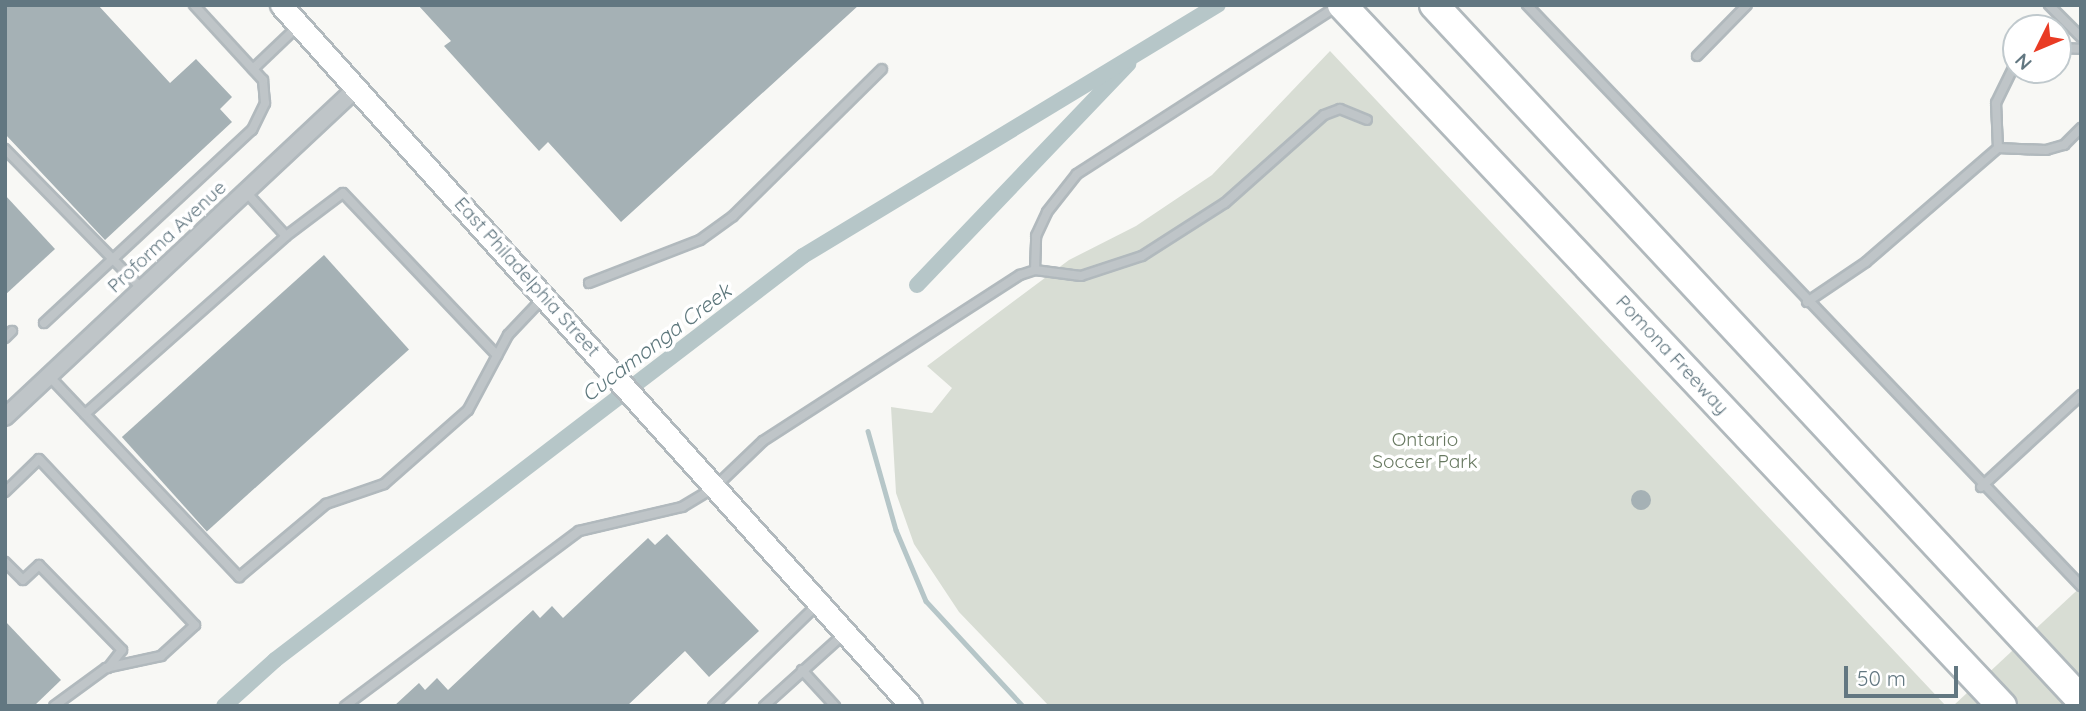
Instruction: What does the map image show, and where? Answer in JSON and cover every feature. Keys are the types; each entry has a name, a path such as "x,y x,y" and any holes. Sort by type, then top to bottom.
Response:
{"highway":[{"name":"Pomona Freeway","path":"1340,5 2002,706"},
{"path":"1434,5 2081,700"}],"street":[{"name":"East Philadelphia Street","path":"281,5 659,422 911,706"},
{"name":"Proforma Avenue","path":"5,417 357,88"}],"lane":[{"path":"44,323 252,130 265,103 264,80 194,5"},
{"path":"1035,270 1037,236 1047,212 1077,174 1340,5"},
{"path":"1527,5 1981,487 2079,583"},
{"path":"1697,57 1747,5"},
{"path":"2049,5 2081,37"},
{"path":"253,69 300,25"},
{"path":"589,283 700,240 733,216 883,69"},
{"path":"1998,148 1996,103 2005,84"},
{"path":"345,706 579,531 682,507 715,487 763,441 1035,270 1081,276 1142,256 1225,203 1324,115 1340,109 1367,120"},
{"path":"1807,302 1866,262 1998,148 2046,150 2064,145 2081,128"},
{"path":"5,149 142,289"},
{"path":"246,192 286,236"},
{"path":"85,414 286,236 343,193 497,355"},
{"path":"49,376 239,577 326,504 384,484 468,410 497,355 544,297"},
{"path":"1981,487 2081,395"},
{"path":"5,492 39,459 195,625 161,656 108,668"},
{"path":"5,562 23,580 39,565 122,650 108,668 54,706"},
{"path":"713,706 818,603"},
{"path":"764,706 845,633"},
{"path":"802,670 835,706"}],"green space":[{"name":"Ontario Soccer Park","path":"1330,51 1946,706 1049,706 959,612 914,544 896,493 891,407 932,413 952,388 927,366 1069,260 1136,226 1212,175"},
{"path":"2081,587 2081,706 1953,706 2073,594"}],"building":[{"path":"5,5 98,5 170,83 196,59 232,97 220,109 232,122 105,240 5,134"},
{"path":"418,5 859,5 621,222 548,142 539,151 444,46 451,41"},
{"path":"5,195 55,249 5,295"},
{"path":"324,255 409,349 207,531 122,437"},
{"path":"1641,490 1648,493 1651,500 1648,507 1641,510 1634,507 1631,500 1634,493"},
{"path":"667,534 759,631 709,677 685,651 627,706 394,706 419,683 425,690 437,678 448,690 533,610 540,618 552,606 563,618 648,538 655,545"},
{"path":"5,621 61,680 34,706 5,706"}],"waterway":[{"name":"Cucamonga Creek","path":"224,706 275,660 803,256 1218,5"},
{"name":"Cucamonga Creek","path":"917,285 1128,64"},
{"path":"868,431 896,530 926,601 1023,706"}]}
